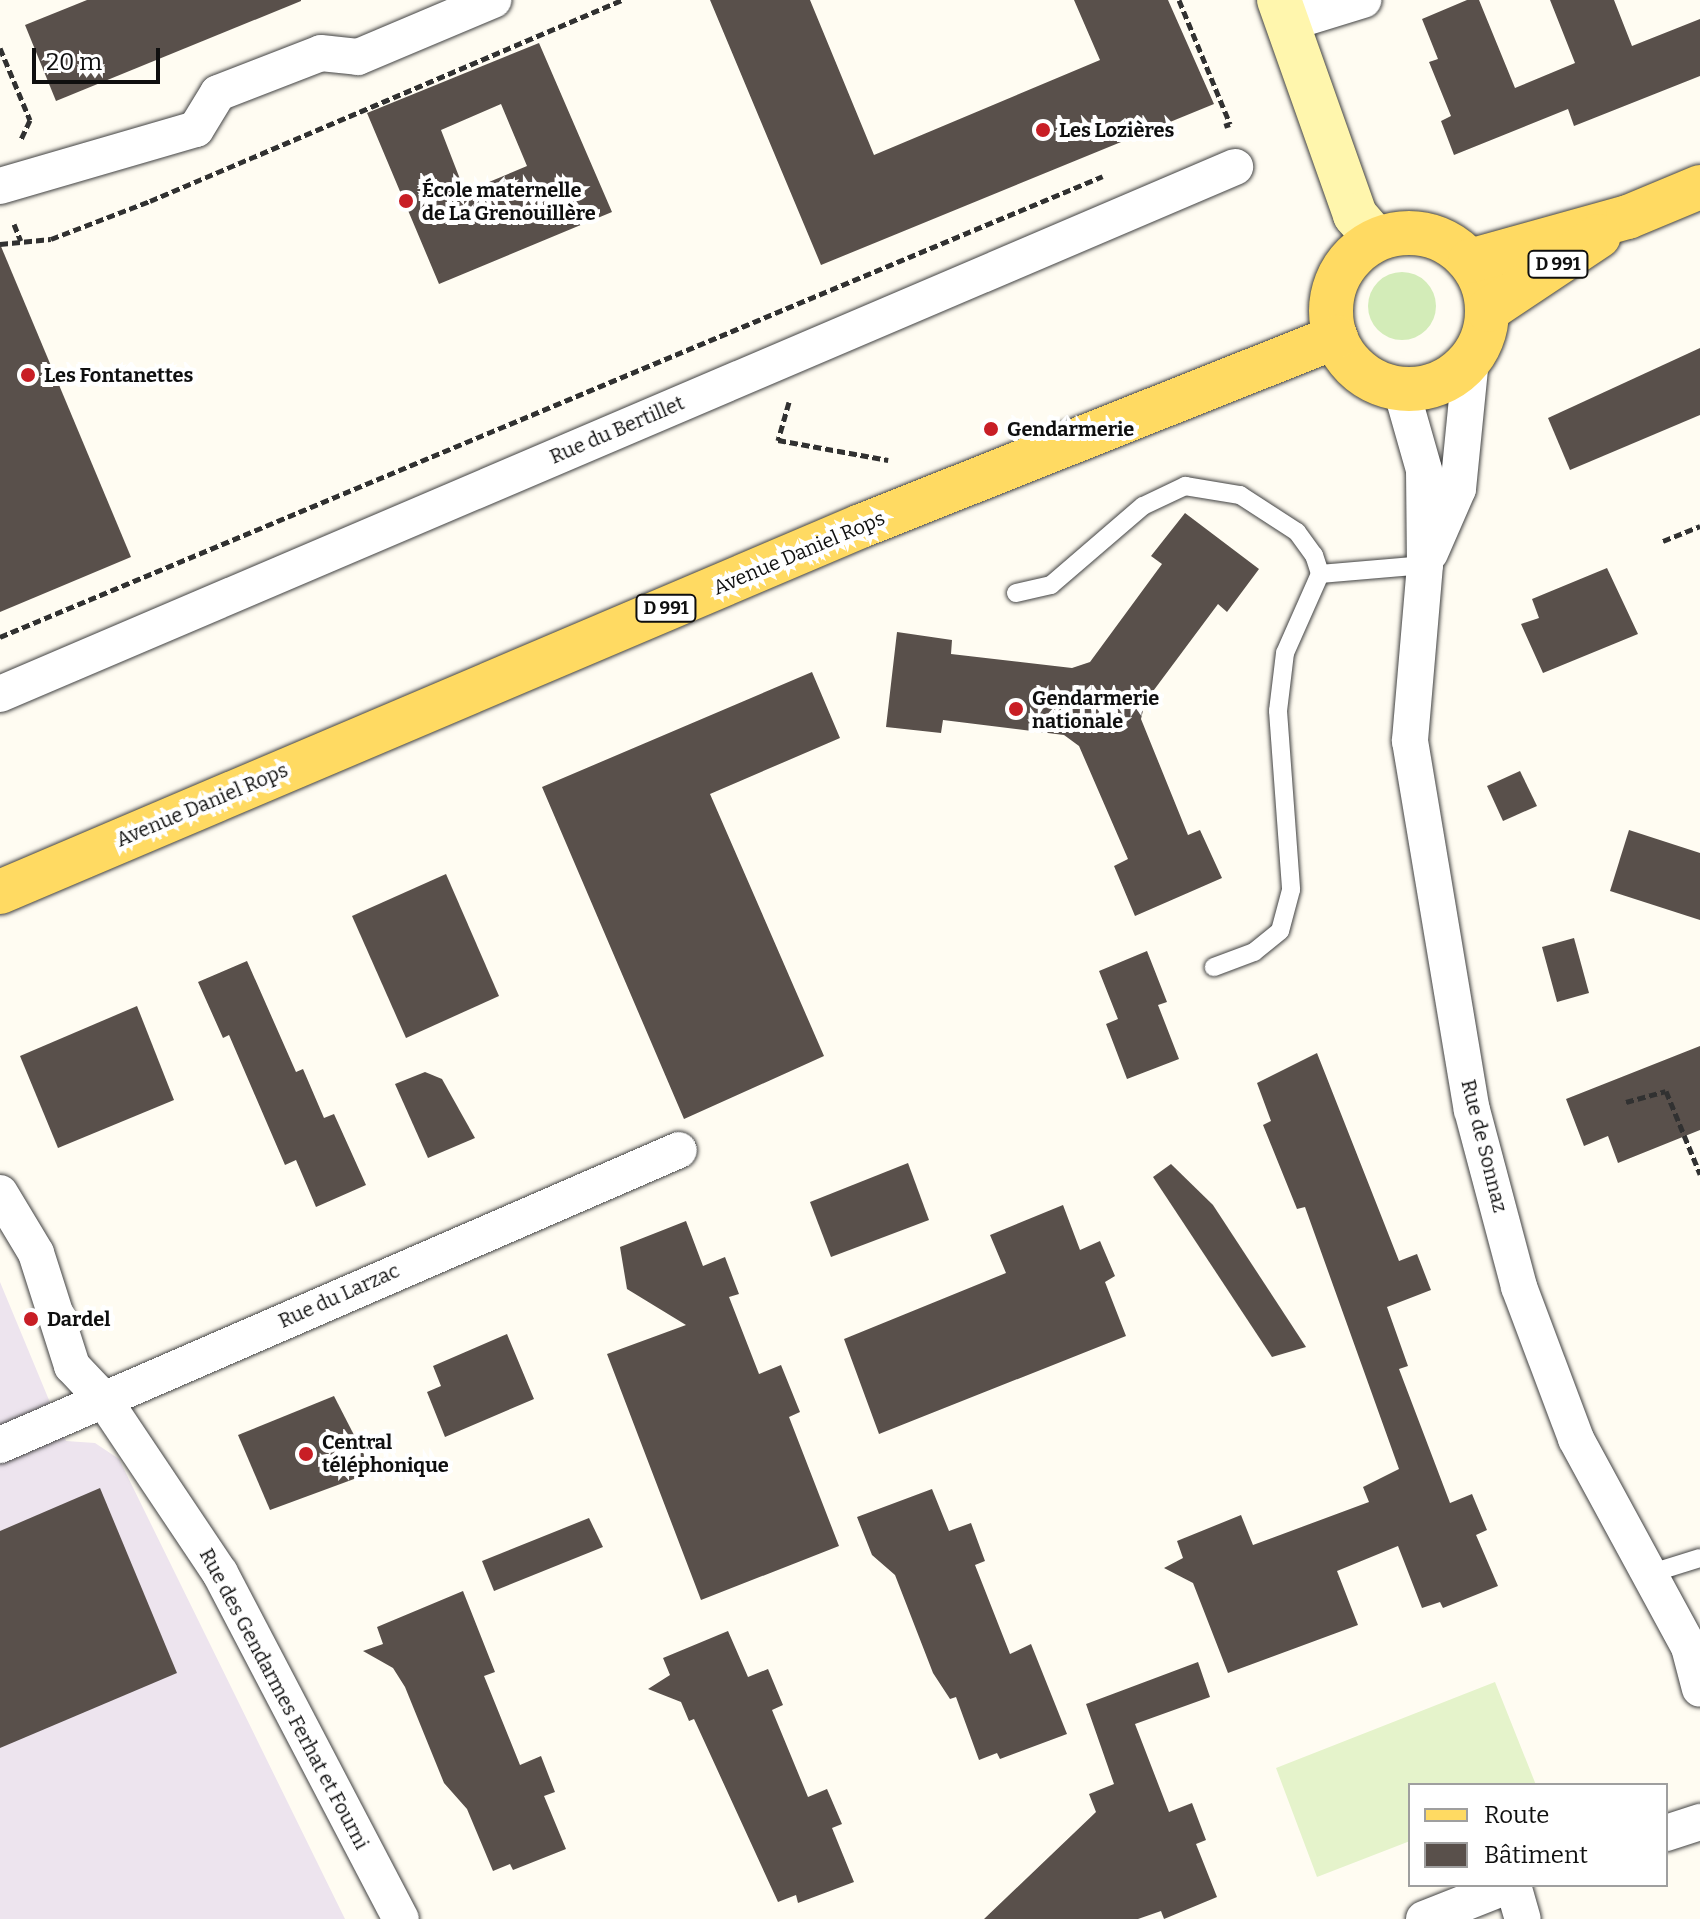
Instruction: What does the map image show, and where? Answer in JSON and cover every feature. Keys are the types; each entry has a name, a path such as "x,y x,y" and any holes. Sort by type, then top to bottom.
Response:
{"main road":[{"name":"D 991","path":"1470,261 1628,217 1700,187"},
{"name":"D 991","path":"1488,310 1628,217"},
{"path":"1401,232 1430,235 1470,261 1488,310 1471,359 1427,387 1401,389 1355,368 1336,337 1331,298 1340,273 1376,239 1401,232"},
{"name":"Avenue Daniel Rops","path":"0,892 833,538 1336,337"}],"street":[{"path":"0,186 196,129 218,93 321,53 358,57 493,0"},
{"path":"1363,0 1282,12 1355,215 1376,239"},
{"name":"Rue du Bertillet","path":"0,694 1235,167"},
{"name":"Rue de Sonnaz","path":"1425,565 1458,489 1471,359"},
{"name":"Rue de Sonnaz","path":"1401,389 1424,470 1425,565 1410,741 1472,1110 1519,1287 1576,1439 1652,1573 1689,1647 1700,1689"},
{"name":"Rue du Larzac","path":"0,1445 679,1150"},
{"name":"Rue des Gendarmes Ferhat et Fourni","path":"0,1193 36,1253 72,1366 104,1400 220,1573 401,1919"},
{"path":"1668,1832 1700,1822"},
{"path":"1424,1919 1507,1887"},
{"path":"1513,1887 1523,1919"}],"lane":[{"path":"1016,593 1051,585 1143,506 1185,486 1240,495 1272,514 1297,532 1320,574"},
{"path":"1320,574 1425,565"},
{"path":"1214,967 1254,952 1280,931 1291,890 1278,711 1285,653 1320,574"},
{"path":"1652,1573 1700,1558"}],"path":[{"path":"0,244 51,239 150,201 622,0"},
{"path":"1179,0 1230,124 1217,129"},
{"path":"0,48 30,120 18,145"},
{"path":"0,637 1116,171"},
{"path":"790,398 778,440 888,460"},
{"path":"1663,541 1700,526"},
{"path":"1626,1102 1666,1091 1700,1174"}],"shaded area":[{"path":"0,1282 66,1441 95,1443 119,1459 345,1919 0,1919"}],"green space":[{"path":"1395,272 1409,272 1421,277 1431,287 1436,306 1431,325 1421,335 1409,340 1395,340 1383,335 1373,325 1368,313 1368,299 1373,287 1383,277"},
{"path":"1495,1682 1535,1783 1408,1783 1408,1842 1317,1877 1276,1768"}],"building":[{"path":"87,0 301,1 56,101 25,25"},
{"name":"Les Lozières","path":"710,0 810,0 874,155 1100,60 1074,0 1168,0 1214,104 821,265"},
{"path":"1467,0 1479,0 1515,88 1575,63 1550,0 1614,0 1632,46 1700,19 1700,76 1574,126 1568,109 1454,155 1441,121 1451,116 1429,62 1438,59 1422,19"},
{"path":"539,43 612,212 439,284 367,113","holes":["501,104 527,166 465,192 441,130"]},
{"name":"Les Fontanettes","path":"0,244 131,557 0,612"},
{"path":"1700,348 1700,415 1570,470 1548,418"},
{"name":"Gendarmerie nationale","path":"1185,513 1259,569 1227,612 1218,604 1145,702 1141,719 1188,835 1200,830 1222,878 1135,916 1114,866 1128,859 1079,746 1064,735 943,720 941,733 886,727 897,632 952,640 951,654 1072,668 1090,662 1162,564 1151,556"},
{"path":"1607,568 1638,634 1543,673 1521,624 1539,618 1532,599"},
{"path":"812,672 840,738 710,794 824,1056 684,1119 542,787"},
{"path":"1520,771 1537,806 1503,821 1487,786"},
{"path":"1629,830 1700,853 1700,920 1610,891"},
{"path":"446,874 499,996 406,1038 352,916"},
{"path":"1574,938 1589,993 1557,1002 1542,947"},
{"path":"1147,951 1167,1002 1158,1005 1179,1059 1127,1079 1106,1024 1118,1019 1099,971"},
{"path":"247,961 296,1072 303,1069 324,1118 334,1114 366,1185 316,1207 296,1160 285,1165 229,1035 223,1038 198,982"},
{"path":"137,1006 174,1100 58,1148 20,1056"},
{"path":"1700,1046 1700,1130 1618,1163 1608,1136 1584,1146 1566,1099"},
{"path":"1317,1053 1399,1261 1417,1254 1431,1290 1387,1307 1408,1366 1399,1369 1450,1503 1472,1494 1487,1530 1476,1535 1498,1586 1443,1608 1440,1602 1422,1608 1398,1546 1337,1571 1358,1625 1228,1673 1193,1583 1164,1568 1183,1558 1177,1541 1241,1515 1253,1545 1369,1502 1363,1487 1399,1469 1305,1207 1297,1209 1263,1125 1271,1121 1257,1083"},
{"path":"425,1072 442,1079 475,1138 428,1158 395,1084"},
{"path":"908,1163 929,1220 831,1257 810,1202"},
{"path":"1171,1164 1213,1205 1306,1347 1272,1357 1153,1177"},
{"path":"1063,1205 1080,1250 1100,1241 1115,1276 1105,1282 1126,1336 879,1434 844,1339 1006,1273 990,1235"},
{"path":"686,1221 703,1266 725,1257 739,1294 729,1297 759,1374 781,1365 800,1412 789,1417 839,1546 701,1600 607,1354 686,1325 627,1289 620,1247"},
{"path":"507,1334 534,1399 445,1437 427,1392 441,1386 433,1366"},
{"name":"Central téléphonique","path":"334,1396 373,1472 270,1510 238,1435"},
{"path":"100,1488 177,1673 0,1748 0,1531"},
{"path":"932,1489 949,1531 971,1523 985,1561 975,1565 1010,1654 1031,1644 1067,1734 1000,1759 997,1753 979,1760 956,1697 950,1699 933,1673 895,1575 872,1555 857,1517"},
{"path":"589,1518 603,1547 494,1591 482,1561"},
{"path":"463,1591 495,1672 484,1676 520,1765 541,1756 555,1792 544,1796 566,1849 513,1870 510,1864 493,1871 467,1809 444,1783 405,1687 393,1668 363,1651 383,1644 377,1627"},
{"path":"728,1631 748,1677 768,1669 783,1705 772,1710 808,1797 827,1789 842,1824 832,1828 854,1882 798,1903 796,1895 778,1902 694,1719 689,1721 681,1702 648,1689 670,1675 663,1658"},
{"path":"1198,1662 1210,1697 1135,1724 1169,1812 1192,1803 1206,1840 1196,1844 1217,1897 1164,1919 1161,1911 1138,1919 984,1919 1096,1812 1089,1794 1114,1784 1086,1704"}],"place":[{"name":"Les Lozières","path":"1043,130"},
{"name":"École maternelle de La Grenouillère","path":"406,201"},
{"name":"Les Fontanettes","path":"28,375"},
{"name":"Gendarmerie","path":"991,429"},
{"name":"Gendarmerie nationale","path":"1016,709"},
{"name":"Dardel","path":"31,1319"},
{"name":"Central téléphonique","path":"306,1454"}]}
